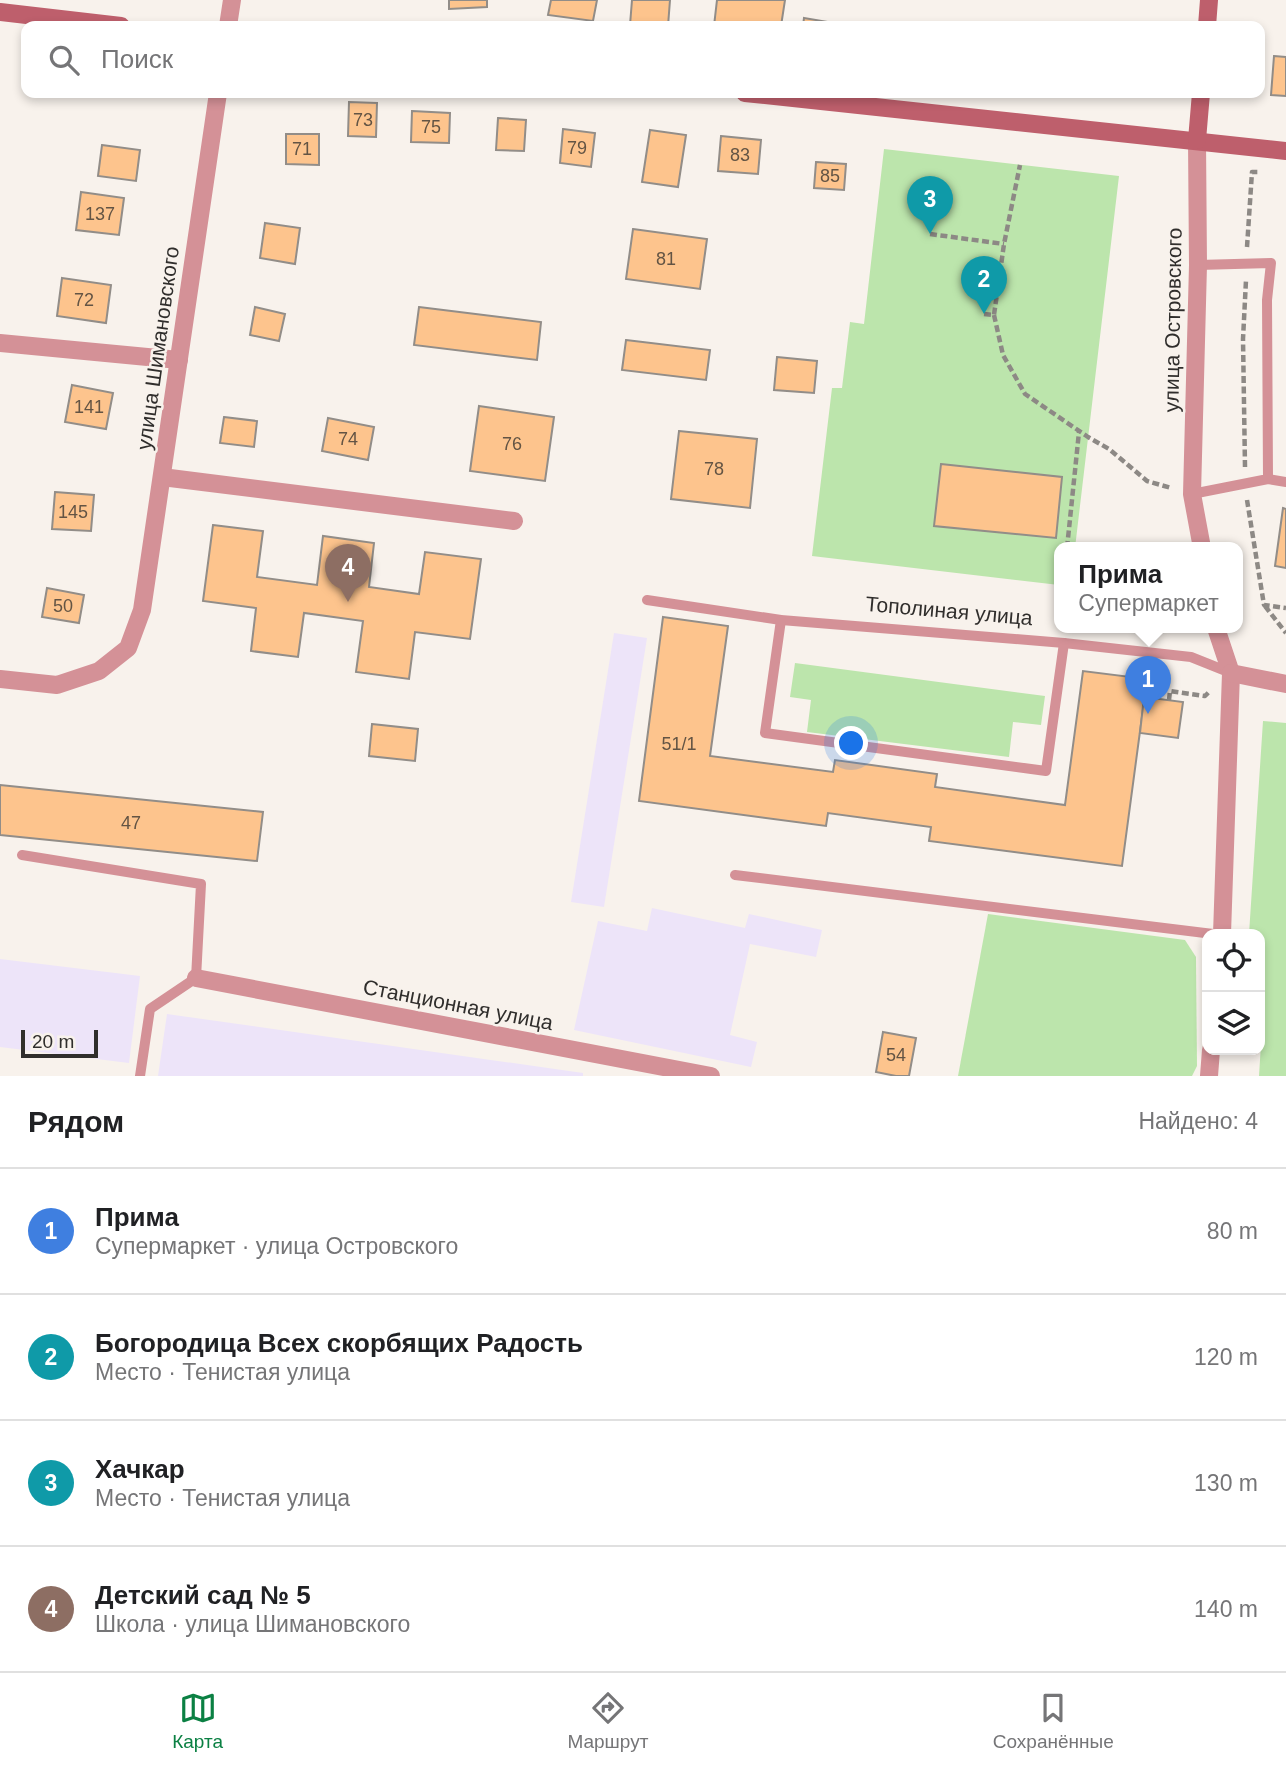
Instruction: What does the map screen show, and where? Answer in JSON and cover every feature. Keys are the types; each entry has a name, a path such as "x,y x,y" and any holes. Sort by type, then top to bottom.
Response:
{"street":[{"path":"229,21 232,0"},
{"path":"1207,21 1209,0"},
{"path":"0,12 78,21"},
{"name":"улица Шимановского","path":"0,679 57,685 99,671 128,648 142,610 217,98"},
{"path":"793,98 1286,150"},
{"name":"улица Островского","path":"1201,98 1197,140 1198,265 1192,494 1201,542"},
{"path":"0,343 179,360"},
{"path":"162,477 514,521"},
{"path":"1218,633 1231,673 1222,929"},
{"name":"Тополиная улица","path":"1231,673 1286,684"},
{"name":"Станционная улица","path":"196,978 711,1076"},
{"path":"1209,1076 1211,1055"}],"lane":[{"path":"1198,265 1271,263 1267,300 1268,479"},
{"path":"1192,494 1268,479 1286,482"},
{"name":"Тополиная улица","path":"647,600 780,620 1064,643 1191,657 1231,673"},
{"path":"780,620 765,733 1046,771 1064,643"},
{"path":"22,855 201,884 196,978 150,1009 140,1076"},
{"path":"735,875 1202,933"}],"path":[{"path":"1020,165 1004,244 995,315 1003,355 1025,394 1109,449 1147,481 1192,494"},
{"path":"930,234 1004,244"},
{"path":"984,314 995,315"},
{"path":"1068,542 1080,432"},
{"path":"1264,605 1286,633"},
{"path":"1169,700 1170,691 1205,696 1231,673"}],"shaded area":[{"path":"614,633 647,638 604,907 571,902"},
{"path":"652,908 745,928 749,914 822,930 816,957 750,944 730,1035 757,1042 751,1067 574,1030 598,921 647,931"},
{"path":"0,959 140,976 129,1063 0,1047"},
{"path":"167,1014 583,1073 583,1076 158,1076"}],"green space":[{"path":"884,149 1119,176 1076,542 1054,542 1054,584 812,556 832,388 842,388 850,322 864,324"},
{"path":"795,663 1045,696 1041,725 1013,722 1009,757 807,732 811,700 790,697"},
{"path":"1263,721 1286,723 1286,1076 1259,1076 1260,1055 1265,1055 1265,929 1249,929"},
{"path":"988,914 1185,940 1196,957 1197,1066 1192,1076 958,1076"}],"building":[{"path":"449,0 487,0 487,7 449,9"},
{"path":"551,0 597,0 593,21 548,15"},
{"path":"632,0 670,0 668,21 630,21"},
{"path":"717,0 785,0 782,21 715,21"},
{"path":"1274,56 1286,57 1286,96 1271,95"},
{"path":"349,102 377,103 376,137 348,136"},
{"path":"412,111 450,113 449,143 411,142"},
{"path":"498,118 526,120 524,151 496,150"},
{"path":"563,129 595,133 591,167 560,163"},
{"path":"650,130 686,135 678,187 642,182"},
{"path":"286,134 319,134 319,165 286,164"},
{"path":"721,136 761,140 758,174 718,171"},
{"path":"102,145 140,150 136,181 98,176"},
{"path":"816,162 846,164 844,190 814,188"},
{"path":"81,192 124,198 119,235 76,230"},
{"path":"265,223 300,228 295,264 260,258"},
{"path":"633,229 707,239 700,289 626,279"},
{"path":"62,278 111,285 106,323 57,316"},
{"path":"255,307 285,314 279,341 250,335"},
{"path":"419,307 541,322 537,360 414,345"},
{"path":"626,340 710,350 706,380 622,370"},
{"path":"777,357 817,361 814,393 774,390"},
{"path":"72,385 113,393 106,429 65,422"},
{"path":"479,406 554,417 545,481 470,471"},
{"path":"224,417 257,421 254,447 220,443"},
{"path":"328,418 374,427 368,460 322,451"},
{"path":"679,431 757,439 750,508 671,499"},
{"path":"941,464 1062,477 1056,538 934,526"},
{"path":"55,492 94,495 91,531 52,529"},
{"path":"1283,508 1286,509 1286,568 1275,566"},
{"path":"213,525 263,531 257,577 317,585 323,536 374,543 369,587 419,594 425,552 481,559 470,639 415,632 409,679 356,672 363,621 304,613 298,657 251,651 256,608 203,601"},
{"path":"47,588 84,595 79,623 42,617"},
{"path":"663,617 728,626 710,756 833,772 835,760 937,774 935,787 1065,805 1083,671 1147,679 1122,866 929,841 931,827 828,813 826,826 639,801"},
{"path":"1144,697 1183,702 1178,738 1140,733"},
{"path":"372,724 418,729 415,761 369,756"},
{"path":"0,785 263,812 257,861 0,835"},
{"path":"883,1032 916,1038 909,1076 876,1072"}],"place":[{"name":"Хачкар","path":"930,234"},
{"name":"Богородица Всех скорбящих Радость","path":"984,314"},
{"name":"Детский сад № 5","path":"348,602"},
{"name":"Прима","path":"1148,714"}]}
